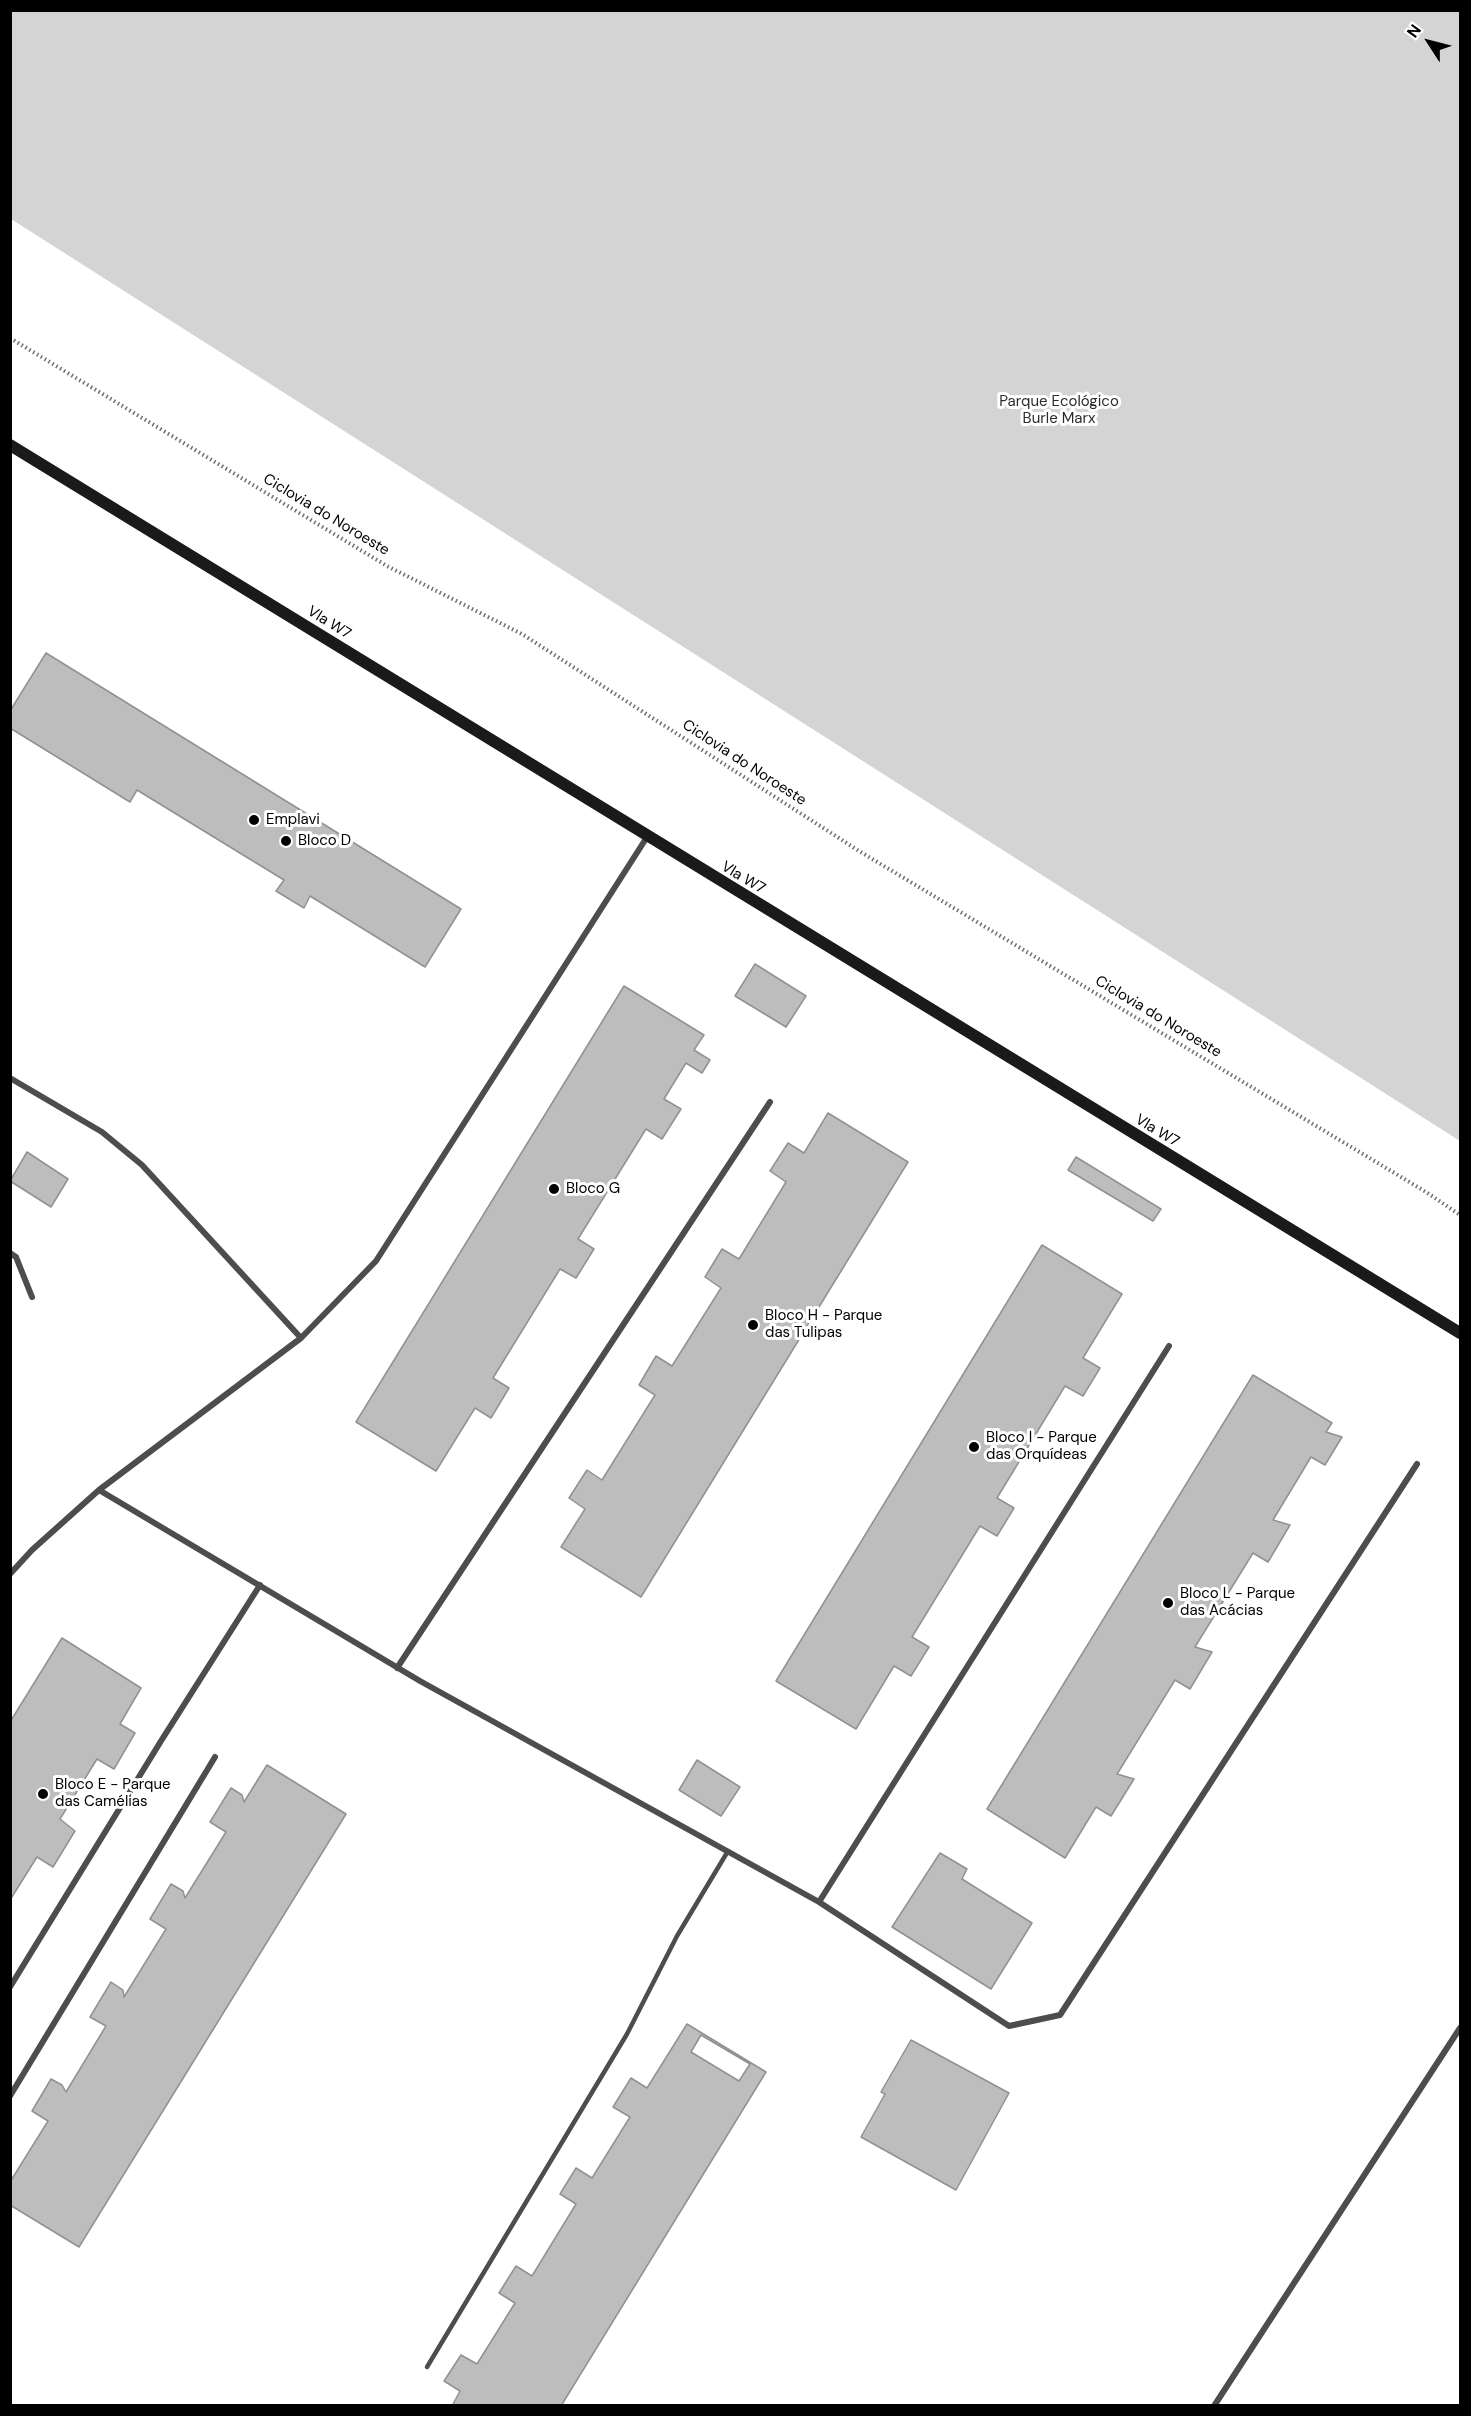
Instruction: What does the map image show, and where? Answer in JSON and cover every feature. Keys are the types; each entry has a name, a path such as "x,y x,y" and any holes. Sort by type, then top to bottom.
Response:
{"main road":[{"name":"Vla W7","path":"10,445 646,837 1461,1333"}],"street":[{"path":"10,1574 32,1550 99,1490 301,1338 376,1261 646,837"},
{"path":"10,1078 102,1132 142,1165 301,1338"},
{"path":"397,1668 770,1102"},
{"path":"10,1252 16,1257 32,1297"},
{"path":"819,1902 1168,1346"},
{"path":"99,1490 397,1668 819,1902 1009,2026 1060,2015 1417,1464"},
{"path":"10,1987 160,1741 260,1585"},
{"path":"10,2096 215,1757"},
{"path":"1214,2406 1461,2028"}],"lane":[{"path":"427,2367 627,2034 678,1935 728,1851"}],"path":[{"name":"Ciclovia do Noroeste","path":"10,338 387,566 522,634 859,851 1461,1215"}],"green space":[{"name":"Parque Ecológico Burle Marx","path":"10,11 1460,11 1460,1141 11,219"}],"building":[{"name":"Bloco D","path":"46,653 461,909 425,967 310,896 304,908 276,891 284,880 137,790 130,802 10,728 10,711"},
{"path":"755,964 806,996 786,1027 735,996"},
{"name":"Bloco G","path":"624,986 704,1035 694,1050 710,1060 702,1073 686,1063 664,1099 681,1109 662,1139 646,1129 578,1239 594,1249 576,1278 560,1269 493,1378 509,1388 491,1418 475,1408 436,1471 356,1422"},
{"name":"Bloco H - Parque das Tulipas","path":"828,1113 908,1162 641,1597 561,1547 585,1509 569,1498 587,1470 602,1480 655,1395 639,1385 656,1356 672,1366 721,1288 705,1277 722,1249 739,1259 786,1182 770,1171 788,1143 804,1153"},
{"path":"27,1152 68,1179 51,1207 10,1181"},
{"path":"1076,1157 1161,1209 1153,1221 1068,1170"},
{"name":"Bloco I - Parque das Orquídeas","path":"1042,1245 1122,1294 1083,1358 1100,1368 1083,1396 1065,1386 997,1498 1014,1508 997,1536 980,1526 912,1637 929,1647 911,1676 894,1666 856,1729 776,1681"},
{"name":"Bloco L - Parque das Acácias","path":"1253,1375 1332,1423 1326,1432 1342,1437 1325,1465 1311,1457 1273,1520 1290,1525 1268,1562 1253,1553 1195,1647 1212,1652 1190,1689 1175,1680 1117,1774 1134,1779 1111,1816 1096,1807 1065,1858 987,1809"},
{"name":"Bloco E - Parque das Camélias","path":"62,1638 141,1688 120,1724 135,1733 114,1769 97,1759 60,1819 75,1831 53,1867 37,1857 10,1900 10,1722"},
{"path":"697,1760 740,1787 721,1816 679,1790"},
{"path":"267,1765 346,1814 79,2247 10,2205 10,2182 48,2121 32,2111 51,2079 62,2085 66,2092 106,2026 90,2017 111,1982 123,1990 124,1997 166,1929 150,1919 171,1884 183,1891 185,1898 226,1832 210,1822 231,1788 242,1795 244,1802"},
{"path":"940,1853 967,1869 962,1879 1032,1923 991,1989 892,1927"},
{"path":"687,2024 766,2072 561,2406 452,2406 460,2391 444,2381 461,2355 477,2364 515,2303 499,2293 516,2266 532,2276 576,2204 560,2194 576,2168 592,2178 630,2117 613,2107 631,2078 647,2088","holes":["701,2035 750,2064 739,2081 691,2052"]},
{"path":"911,2040 1009,2093 956,2190 861,2137 885,2094 881,2092"}],"place":[{"name":"Emplavi","path":"254,820"},
{"name":"Bloco D","path":"286,841"},
{"name":"Bloco G","path":"554,1189"},
{"name":"Bloco H - Parque das Tulipas","path":"753,1325"},
{"name":"Bloco I - Parque das Orquídeas","path":"974,1447"},
{"name":"Bloco L - Parque das Acácias","path":"1168,1603"},
{"name":"Bloco E - Parque das Camélias","path":"43,1794"}]}
